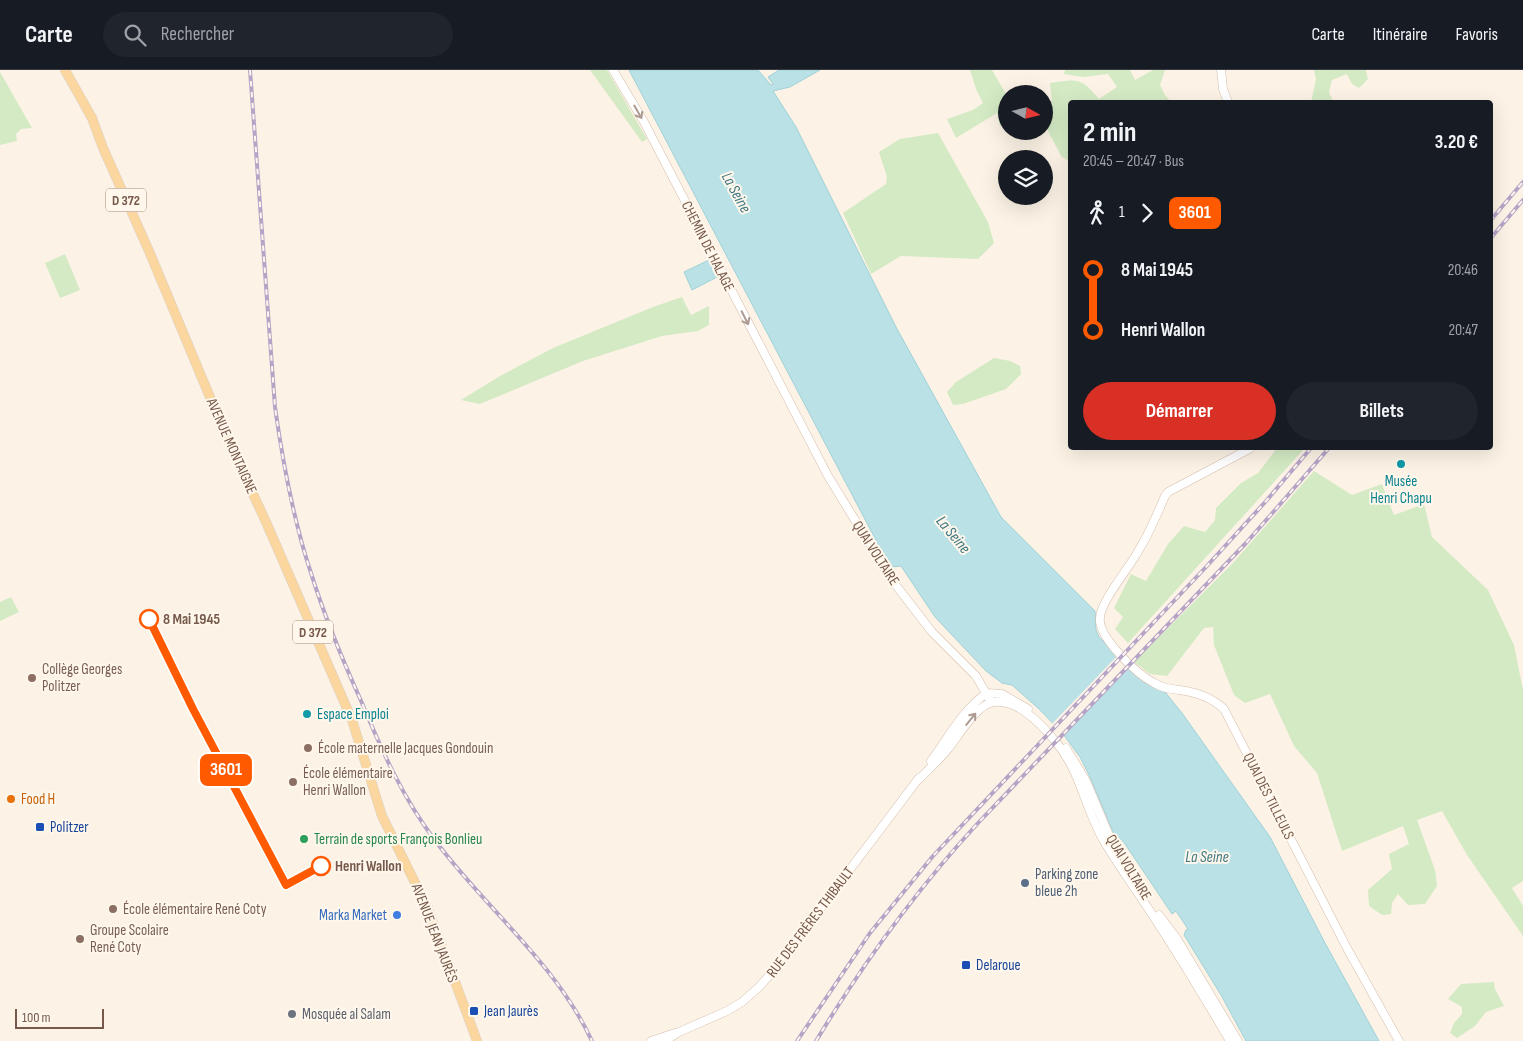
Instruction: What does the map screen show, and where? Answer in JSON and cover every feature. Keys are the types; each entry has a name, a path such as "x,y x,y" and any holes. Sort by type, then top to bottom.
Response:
{"main road":[{"name":"AVENUE MONTAIGNE","path":"65,70 98,131 103,148 149,251 227,438 266,522 352,720 387,828"},
{"name":"AVENUE JEAN JAURÈS","path":"387,828 428,909 477,1041"}],"street":[{"name":"CHEMIN DE HALAGE","path":"613,70 644,122 800,424"},
{"path":"1221,70 1223,89 1227,100"},
{"name":"QUAI VOLTAIRE","path":"800,424 828,476 891,579 932,632 976,676 991,702 1000,701 1013,705 1028,714 1046,730 1064,753 1078,778 1104,841 1182,960 1230,1041"},
{"name":"QUAI DES TILLEULS","path":"1247,450 1174,488 1165,496 1140,549 1105,604 1100,618 1101,630 1119,652 1153,683 1207,696 1224,709 1348,950 1399,1041"},
{"name":"QUAI VOLTAIRE","path":"987,693 1002,694 1020,703 1048,726 1066,747 1086,781 1114,849 1177,939 1238,1041"},
{"name":"RUE DES FRÈRES THIBAULT","path":"665,1041 679,1032 727,1011 742,1002 764,982 968,711 978,699 987,693"},
{"name":"RUE DES FRÈRES THIBAULT","path":"916,782 948,750 978,712 991,702"},
{"name":"RUE DES FRÈRES THIBAULT","path":"651,1041 679,1032"}],"green space":[{"path":"590,70 607,70 647,139 642,142"},
{"path":"970,70 992,70 1001,85 998,85 998,117 997,113 956,138 947,119 973,110 983,103"},
{"path":"1065,70 1130,70 1135,80 1153,70 1165,70 1160,85 1169,100 1068,100 1068,161 1061,156 1053,140 1053,85 1050,85 1050,83 1078,81 1088,87 1099,99 1117,87 1108,74 1083,77 1064,74"},
{"path":"1314,70 1366,70 1368,79 1359,88 1352,84 1347,74 1332,80 1329,92 1332,100 1311,100 1316,79"},
{"path":"0,72 32,128 21,129 16,134 17,141 0,145"},
{"path":"938,133 988,222 994,243 978,259 901,256 871,274 843,213 886,184 887,177 879,152 900,139"},
{"path":"65,254 80,290 60,298 45,263"},
{"path":"682,297 691,315 709,306 709,325 698,331 662,336 583,361 480,404 461,400 500,376 553,348"},
{"path":"994,358 1010,361 1020,366 1021,374 1006,389 963,404 953,405 947,392 956,382"},
{"path":"1275,450 1303,450 1128,643 1115,629 1123,617 1114,608 1131,574 1146,581 1168,544 1184,526 1205,532 1215,520 1216,508 1241,483 1258,473"},
{"path":"1314,471 1352,495 1382,484 1394,515 1424,504 1432,537 1488,590 1514,645 1523,690 1523,881 1512,888 1523,906 1523,936 1467,855 1442,811 1417,820 1435,870 1437,886 1425,904 1408,905 1398,894 1392,903 1391,914 1382,915 1369,906 1368,890 1392,869 1389,854 1409,844 1403,826 1342,851 1317,773 1294,746 1270,694 1245,703 1234,695 1214,645 1213,627 1204,628 1167,676 1150,674 1134,662 1232,564"},
{"path":"11,597 19,612 0,621 0,602"},
{"path":"1494,982 1495,989 1504,1006 1486,1012 1475,1026 1457,1038 1450,1033 1454,1023 1462,1014 1462,1007 1448,999 1461,984"}],"water":[{"name":"La Seine","path":"629,70 758,70 771,85 773,84 768,77 779,70 820,70 790,87 773,91 796,127 896,327 1001,517 1095,611 1096,630 1099,637 1146,683 1165,692 1182,713 1270,837 1379,1041 1246,1041 1221,995 1184,935 1188,929 1176,911 1172,914 1123,841 1114,834 1080,757 1063,734 1012,685 1002,683 986,671 935,617 901,566 890,567"},
{"path":"713,258 721,275 692,290 684,272"}],"pier":[{"path":"1119,654 1131,665 1062,737 1051,725"}],"railway":[{"path":"250,70 275,407 294,512 322,606 377,739 412,807 454,864 518,936 559,986 577,1012 592,1041"},
{"path":"1493,217 1523,182"},
{"path":"1493,235 1523,200"},
{"path":"797,1041 870,933 933,856 1206,567 1309,450"},
{"path":"816,1041 892,927 956,848 1246,543 1327,450"}],"bus line":[{"name":"3601","path":"149,619 193,709 286,885 321,866"}],"place":[{"name":"Musée Henri Chapu","path":"1401,464"},
{"name":"8 Mai 1945","path":"149,619"},
{"name":"Collège Georges Politzer","path":"32,678"},
{"name":"Espace Emploi","path":"307,714"},
{"name":"École maternelle Jacques Gondouin","path":"308,748"},
{"name":"École élémentaire Henri Wallon","path":"293,782"},
{"name":"Food H","path":"11,799"},
{"name":"Politzer","path":"40,827"},
{"name":"Terrain de sports François Bonlieu","path":"304,839"},
{"name":"Henri Wallon","path":"321,866"},
{"name":"Parking zone bleue 2h","path":"1025,883"},
{"name":"École élémentaire René Coty","path":"113,909"},
{"name":"Marka Market","path":"397,915"},
{"name":"Groupe Scolaire René Coty","path":"80,939"},
{"name":"Delaroue","path":"966,965"},
{"name":"Jean Jaurès","path":"474,1011"},
{"name":"Mosquée al Salam","path":"292,1014"}]}
